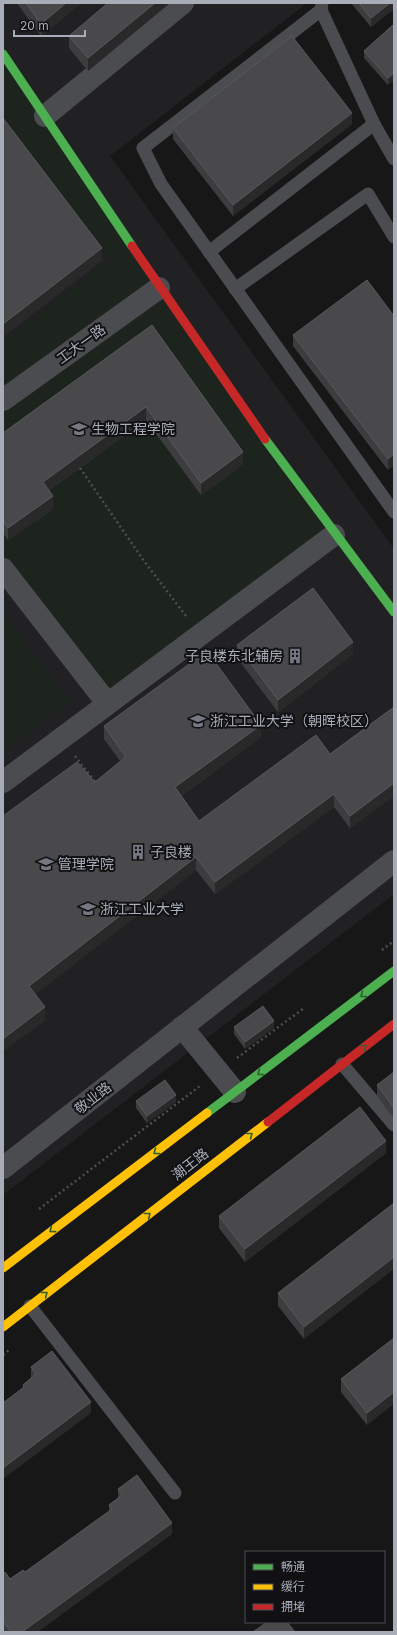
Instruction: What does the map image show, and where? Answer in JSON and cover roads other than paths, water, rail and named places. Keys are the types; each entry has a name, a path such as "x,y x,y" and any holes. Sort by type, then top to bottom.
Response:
{"main road":[{"path":"3,54 159,288 334,535 394,612"},
{"path":"3,1268 394,971"},
{"name":"潮王路","path":"3,1327 394,1024"}],"street":[{"path":"45,116 183,3"},
{"name":"工大一路","path":"3,400 159,288"},
{"path":"3,782 334,535"},
{"path":"3,569 107,703"},
{"name":"敬业路","path":"3,1168 394,861"},
{"path":"182,1027 235,1092"}],"lane":[{"path":"394,158 374,124 322,6 143,148 161,184 394,512"},
{"path":"210,252 374,124"},
{"path":"235,288 368,194 394,237"},
{"path":"342,1064 394,1125"},
{"path":"30,1306 175,1493"}],"place":[{"name":"生物工程学院","path":"79,429"},
{"name":"子良楼东北辅房","path":"295,656"},
{"name":"浙江工业大学（朝晖校区）","path":"198,721"},
{"name":"子良楼","path":"138,852"},
{"name":"管理学院","path":"46,864"},
{"name":"浙江工业大学","path":"88,909"}]}
